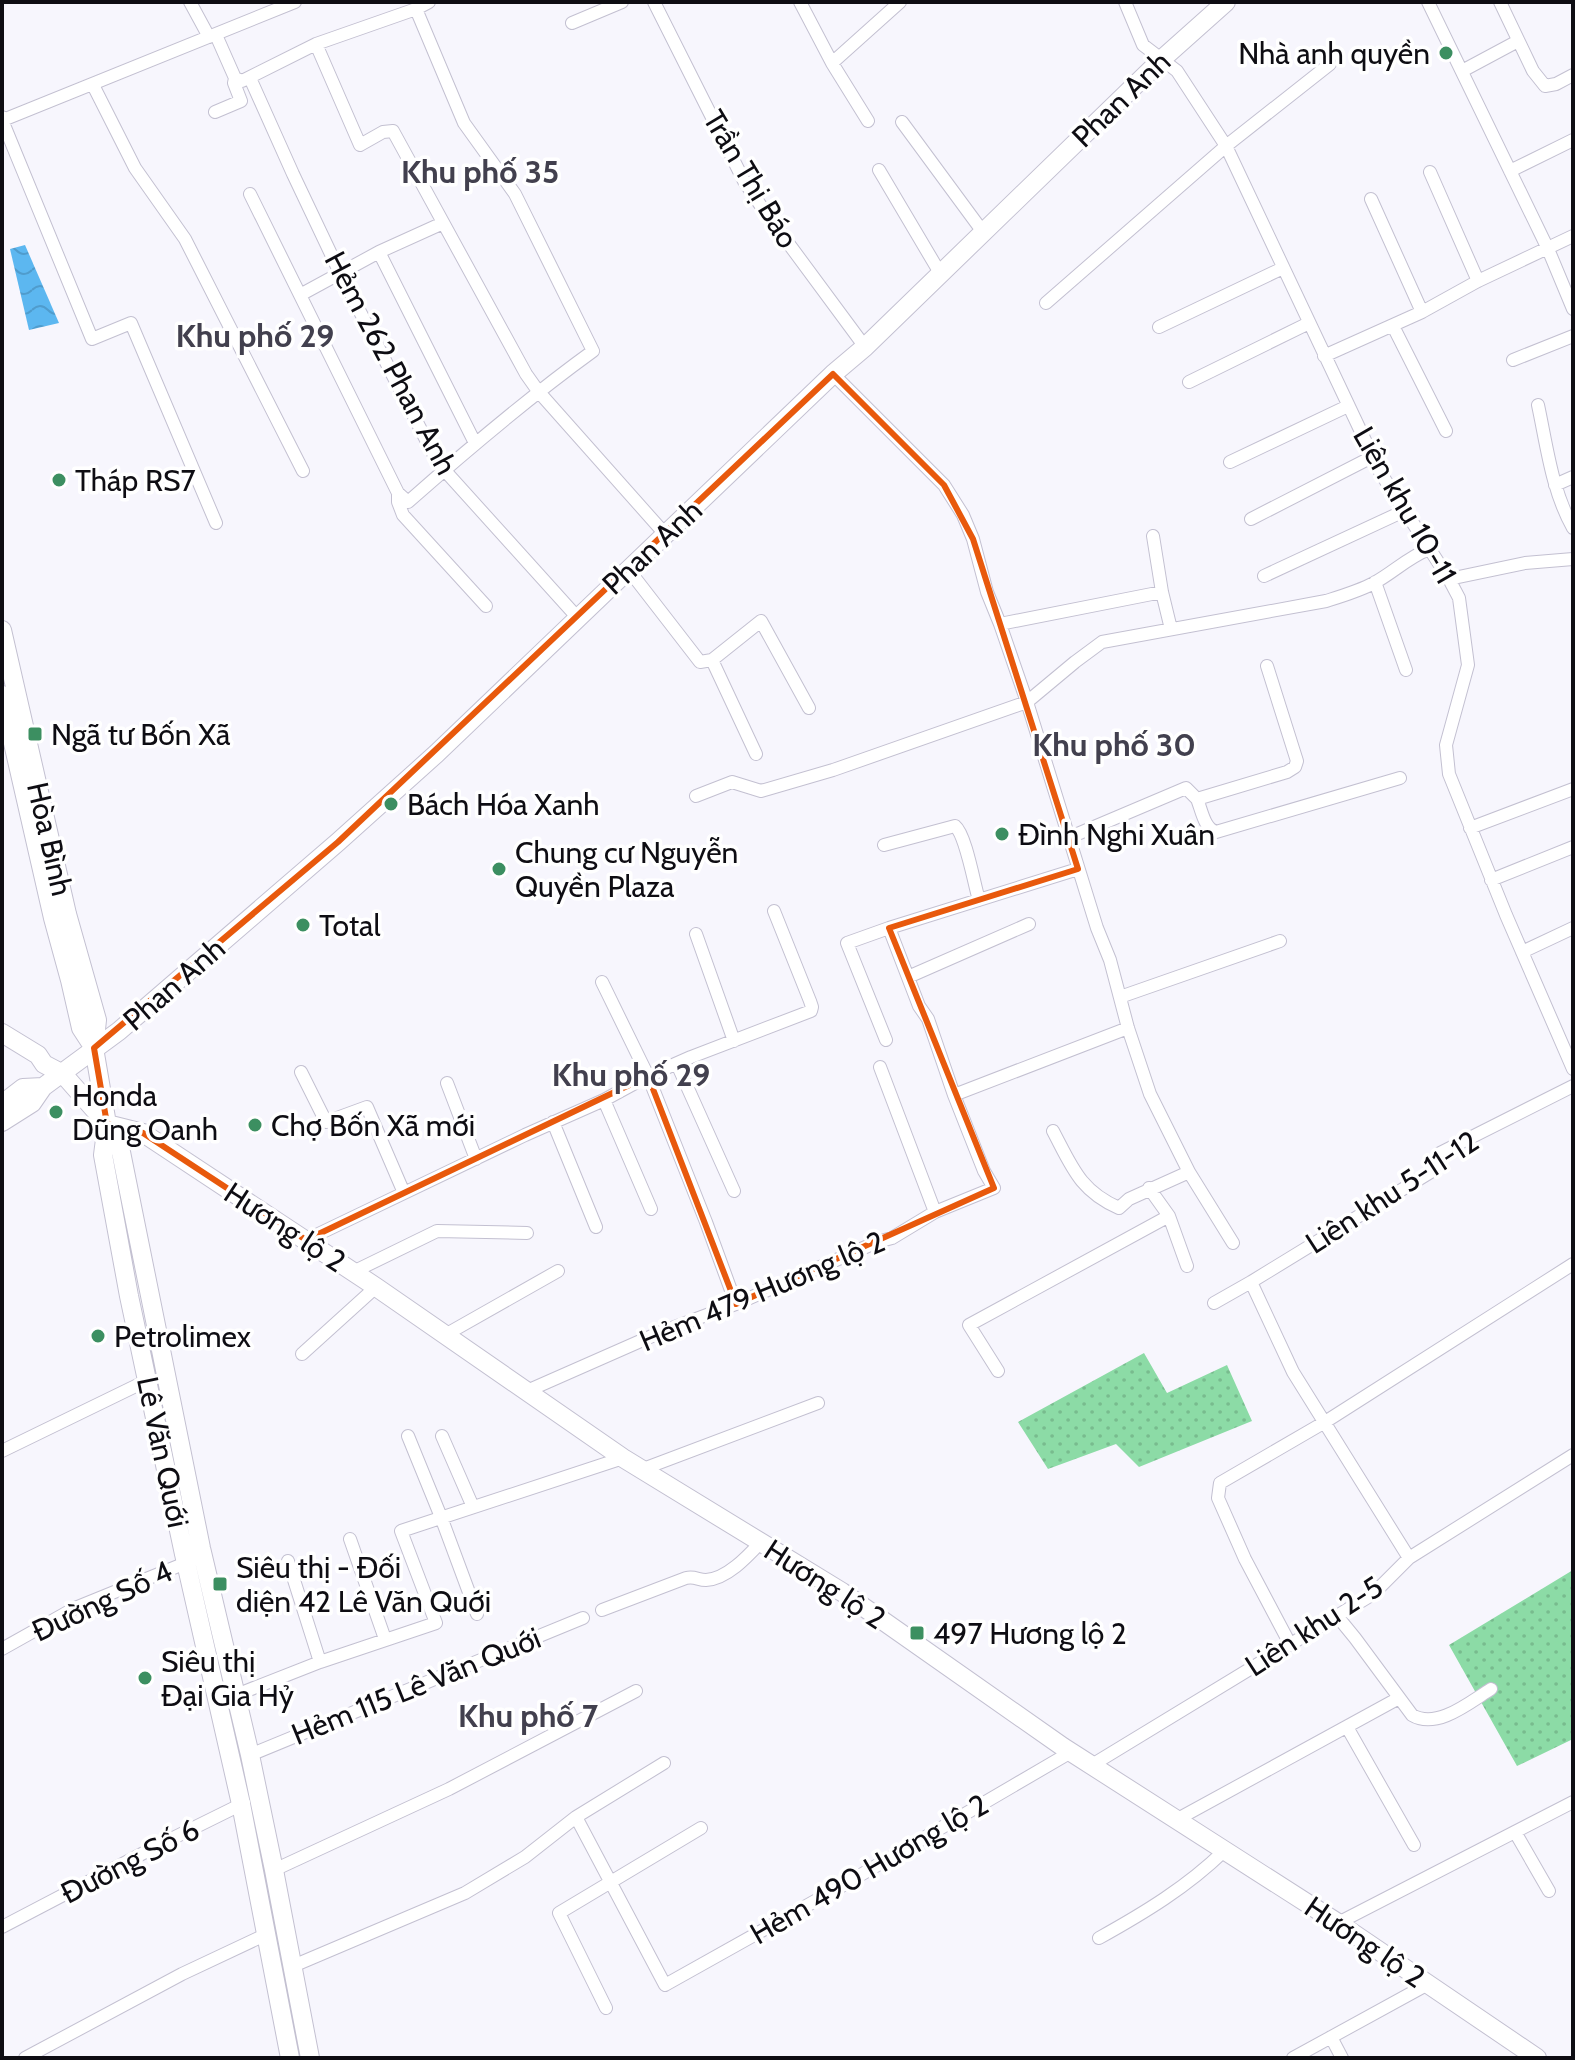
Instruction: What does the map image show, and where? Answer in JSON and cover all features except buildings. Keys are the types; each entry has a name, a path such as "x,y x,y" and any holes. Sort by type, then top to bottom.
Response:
{"main road":[{"name":"Phan Anh","path":"43,1087 119,1031 436,754 833,374 865,347 1161,60 1226,2"},
{"name":"Hòa Bình","path":"2,630 67,914 97,1020 94,1048 107,1124"},
{"name":"Hòa Bình","path":"2,695 81,1028 94,1048"},
{"path":"2,1033 63,1074 107,1124"},
{"path":"2,1047 32,1066 44,1064"},
{"path":"2,1104 23,1088 43,1087"},
{"path":"2,1122 32,1103 43,1087"},
{"name":"Hương lộ 2","path":"107,1124 143,1133 376,1287 623,1458 842,1592 1071,1752 1338,1923 1537,2058"},
{"name":"Lê Văn Quới","path":"107,1124 103,1155 129,1296 195,1559 250,1800 287,2057"},
{"name":"Lê Văn Quới","path":"107,1124 121,1152 195,1559 236,1695 250,1755 250,1800 274,1870 309,2051"}],"street":[{"path":"190,2 235,78 241,101 215,112"},
{"path":"216,523 131,323 92,339 2,119 295,2"},
{"path":"235,78 242,81 250,78 316,44 429,2"},
{"path":"572,23 622,2"},
{"name":"Trần Thị Báo","path":"654,2 744,181 865,347"},
{"path":"800,2 832,63 868,121"},
{"path":"832,63 900,2"},
{"name":"Liên khu 10-11","path":"1125,2 1143,45 1177,71 1226,146 1372,457 1459,598 1468,665 1446,745 1449,774 1573,1069"},
{"path":"1428,2 1548,249 1573,309"},
{"path":"1500,2 1533,71 1545,86 1573,75"},
{"path":"250,194 398,493 408,502 538,391 593,351 515,194 464,123 416,9"},
{"path":"1462,71 1518,41"},
{"path":"316,44 360,145 383,132 393,131 526,374 665,534"},
{"path":"1046,303 1226,146 1330,64"},
{"name":"Hẻm 262 Phan Anh","path":"250,78 340,273 432,454 443,471 577,617"},
{"path":"93,85 135,168 185,239 303,471"},
{"path":"902,122 983,232"},
{"path":"1510,171 1573,140"},
{"path":"879,170 940,273"},
{"path":"1430,172 1478,281"},
{"path":"1371,199 1422,312"},
{"path":"300,295 379,252 443,223"},
{"path":"1324,356 1393,326 1573,236"},
{"path":"379,252 475,443"},
{"path":"1159,327 1283,268"},
{"path":"1189,382 1309,323"},
{"path":"1393,326 1446,431"},
{"path":"1513,360 1573,336"},
{"path":"833,374 944,485 973,539 987,592 1027,702 1150,1094 1189,1172 1233,1243"},
{"path":"1538,405 1555,485 1573,528"},
{"path":"1230,462 1348,406"},
{"path":"1251,519 1372,457"},
{"path":"1555,485 1573,477"},
{"path":"398,493 403,515 486,606"},
{"path":"1264,576 1404,511"},
{"path":"1153,536 1171,629"},
{"path":"696,796 732,782 761,791 833,770 1027,702 1102,642 1326,601 1375,582 1412,556 1429,549"},
{"path":"1449,579 1525,563 1573,559"},
{"path":"628,569 700,662 712,660 761,621 809,708"},
{"path":"1375,582 1406,670"},
{"path":"1000,624 1162,592"},
{"path":"712,660 756,754"},
{"path":"1197,799 1295,767 1297,761 1267,666"},
{"path":"1068,838 1186,788 1197,799 1207,826 1216,832 1400,778"},
{"path":"1470,828 1573,789"},
{"path":"884,845 957,827 979,900"},
{"path":"1491,880 1573,847"},
{"path":"886,1040 847,943 1078,869"},
{"path":"306,1240 604,1100 648,1076 809,1012 812,1007 774,911"},
{"path":"908,977 1029,924"},
{"path":"889,928 919,1006 928,1019 954,1095 1128,1028"},
{"path":"1522,952 1573,928"},
{"path":"696,934 734,1041"},
{"path":"1120,997 1280,941"},
{"path":"602,982 648,1076 736,1304"},
{"path":"677,1064 734,1191"},
{"path":"880,1067 935,1212"},
{"path":"301,1072 326,1122 367,1107 404,1193"},
{"path":"447,1083 476,1159"},
{"name":"Liên khu 5-11-12","path":"1214,1303 1434,1170 1440,1153 1573,1086"},
{"name":"Hẻm 479 Hương lộ 2","path":"527,1391 661,1332 892,1238 935,1212 994,1188 984,1171 954,1095"},
{"path":"604,1100 651,1209"},
{"path":"553,1122 596,1227"},
{"path":"1053,1131 1078,1178 1090,1192 1119,1208 1149,1188 1189,1172"},
{"path":"1149,1188 1169,1216 1187,1266"},
{"path":"998,1371 969,1325 1169,1216"},
{"path":"353,1272 437,1231 527,1233"},
{"path":"1290,1644 1245,1559 1218,1498 1220,1483 1325,1422 1573,1264"},
{"path":"445,1335 558,1271"},
{"path":"1251,1282 1293,1372 1409,1558"},
{"path":"302,1354 376,1287"},
{"path":"2,1451 148,1380"},
{"path":"643,1469 818,1403"},
{"path":"408,1436 477,1614"},
{"path":"442,1436 473,1507"},
{"name":"Liên khu 2-5","path":"1092,1765 1373,1594 1409,1558 1573,1455"},
{"path":"236,1695 320,1662 436,1623 401,1531 623,1458"},
{"path":"350,1539 385,1639"},
{"path":"602,1610 686,1578 706,1580 720,1575 743,1562 761,1542"},
{"name":"Đường Số 4","path":"2,1649 75,1608 195,1559"},
{"path":"288,1561 320,1662"},
{"path":"1337,1616 1412,1715 1420,1720 1446,1715 1491,1689"},
{"name":"Hẻm 115 Lê Văn Quới","path":"250,1755 583,1618"},
{"path":"274,1870 449,1789 636,1691"},
{"path":"1176,1820 1399,1698"},
{"path":"1347,1727 1414,1845"},
{"name":"Hẻm 490 Hương lộ 2","path":"610,1883 665,1985 1071,1752"},
{"path":"293,1966 465,1893 525,1857 576,1817 664,1763"},
{"name":"Đường Số 6","path":"2,1927 250,1800"},
{"path":"1338,1923 1573,1802"},
{"path":"576,1817 610,1883"},
{"path":"606,2008 559,1913 701,1828"},
{"path":"1515,1832 1549,1891"},
{"path":"1099,1938 1160,1903 1204,1871 1224,1851"},
{"path":"25,2058 182,1974 267,1934"},
{"path":"1293,2058 1428,1984"},
{"path":"1331,2037 1342,2058"},
{"path":"287,2057 309,2051"}],"highlighted area":[{"path":"833,374 944,485 973,539 1078,869 889,928 994,1188 736,1304 648,1076 306,1240 143,1133 107,1124 94,1048 338,842"}],"green space":[{"path":"1144,1353 1167,1393 1227,1365 1252,1421 1139,1467 1116,1444 1048,1469 1018,1422"},
{"path":"1573,1570 1573,1739 1517,1766 1449,1645"}],"water":[{"path":"25,245 59,323 29,330 10,249"}],"place":[{"name":"Nhà anh quyền","path":"1446,53"},
{"name":"Tháp RS7","path":"59,480"},
{"name":"Ngã tư Bốn Xã","path":"35,734"},
{"name":"Bách Hóa Xanh","path":"391,804"},
{"name":"Đình Nghi Xuân","path":"1002,834"},
{"name":"Chung cư Nguyễn Quyền Plaza","path":"499,869"},
{"name":"Total","path":"303,925"},
{"name":"Honda Dũng Oanh","path":"56,1112"},
{"name":"Chợ Bốn Xã mới","path":"255,1125"},
{"name":"Petrolimex","path":"98,1336"},
{"name":"Siêu thị - Đối diện 42 Lê Văn Quới","path":"220,1584"},
{"name":"497 Hương lộ 2","path":"917,1633"},
{"name":"Siêu thị Đại Gia Hỷ","path":"145,1678"}],"district":[{"name":"Khu phố 35","path":"480,171"},
{"name":"Khu phố 29","path":"255,335"},
{"name":"Khu phố 30","path":"1114,744"},
{"name":"Khu phố 29","path":"631,1074"},
{"name":"Khu phố 7","path":"528,1715"}]}
